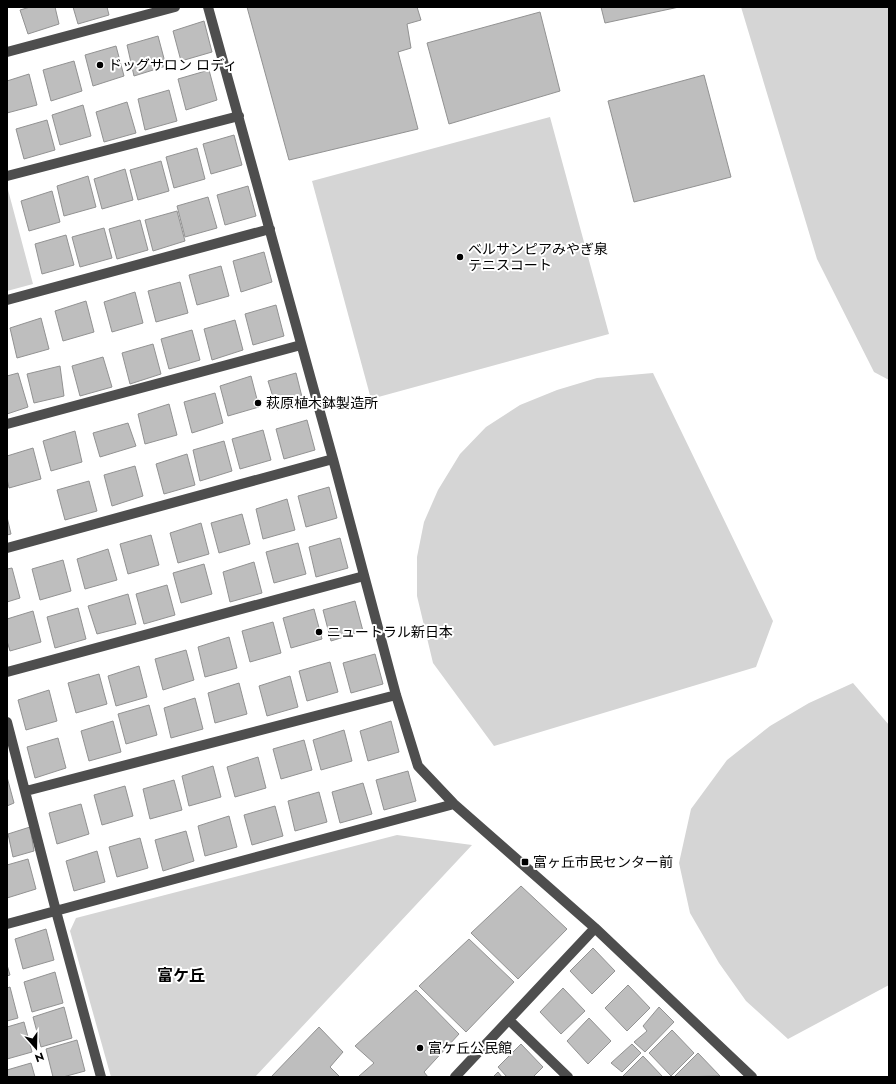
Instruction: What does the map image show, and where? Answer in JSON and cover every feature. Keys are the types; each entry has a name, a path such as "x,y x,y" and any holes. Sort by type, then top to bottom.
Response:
{"street":[{"path":"7,52 175,7"},
{"path":"208,7 270,228 396,695 418,766 454,804 595,928 752,1077"},
{"path":"7,176 239,116"},
{"path":"7,300 270,228"},
{"path":"7,424 301,345"},
{"path":"7,548 333,459"},
{"path":"7,672 364,576"},
{"path":"26,791 396,695"},
{"path":"7,722 101,1077"},
{"path":"7,924 454,804"},
{"path":"455,1077 595,928"},
{"path":"509,1020 568,1077"}],"shaded area":[{"path":"741,7 889,7 889,380 874,372 817,259"},
{"name":"ベルサンピアみやぎ泉 テニスコート","path":"550,117 609,334 371,399 312,181"},
{"path":"7,186 33,284 7,291"},
{"path":"653,373 773,621 756,667 494,746 433,663 417,596 417,557 424,522 438,490 460,454 486,427 520,405 557,390 597,378"},
{"path":"853,683 889,725 889,985 788,1039 746,1001 719,963 690,913 679,863 691,809 727,760 770,726 809,703"},
{"path":"397,835 472,845 255,1077 111,1077 70,931 76,918"}],"building":[{"path":"30,7 55,7 59,24 28,34 20,10"},
{"path":"73,7 107,7 109,15 78,24"},
{"path":"247,7 417,7 421,20 407,24 411,48 398,52 418,129 289,160"},
{"path":"601,7 679,7 605,23"},
{"path":"540,12 560,91 449,124 427,43"},
{"path":"204,21 212,52 181,61 173,31"},
{"path":"158,36 166,66 134,76 127,45"},
{"path":"116,46 124,76 93,86 85,55"},
{"path":"74,61 82,91 51,101 43,70"},
{"path":"209,70 217,100 186,110 178,79"},
{"path":"29,74 37,105 7,113 7,81"},
{"path":"704,75 731,177 634,202 608,101"},
{"path":"169,90 177,121 145,130 138,99"},
{"path":"127,102 136,133 104,142 96,112"},
{"path":"83,105 91,136 60,145 52,115"},
{"path":"47,120 55,150 24,159 16,129"},
{"path":"234,135 242,165 211,174 203,144"},
{"path":"197,148 205,179 174,188 166,157"},
{"path":"161,161 169,191 138,200 130,170"},
{"path":"125,169 133,200 102,209 94,179"},
{"path":"88,176 96,207 64,216 57,186"},
{"path":"248,186 256,216 225,225 217,195"},
{"path":"52,191 60,222 29,231 21,201"},
{"path":"208,197 217,228 185,237 177,206"},
{"path":"177,211 185,241 153,251 145,220"},
{"path":"140,220 148,250 117,259 109,229"},
{"path":"104,228 112,258 80,267 72,237"},
{"path":"66,235 74,265 42,274 35,244"},
{"path":"264,252 272,282 241,292 233,261"},
{"path":"221,266 229,296 197,305 189,275"},
{"path":"180,282 188,313 156,322 148,291"},
{"path":"135,292 143,323 112,332 104,302"},
{"path":"86,301 94,332 63,341 55,311"},
{"path":"276,305 284,336 253,345 245,314"},
{"path":"41,318 49,349 17,358 10,328"},
{"path":"235,320 243,350 212,360 204,329"},
{"path":"192,330 200,360 169,369 161,339"},
{"path":"153,344 161,374 130,384 122,353"},
{"path":"103,357 112,387 80,396 72,366"},
{"path":"60,366 64,396 34,403 27,374"},
{"path":"18,373 28,407 7,414 7,376"},
{"path":"296,373 303,401 277,410 268,381"},
{"path":"251,376 259,407 228,416 220,386"},
{"path":"215,393 223,423 192,433 184,402"},
{"path":"169,404 177,435 145,444 138,414"},
{"path":"307,420 315,450 284,459 276,429"},
{"path":"128,423 136,446 100,457 93,433"},
{"path":"263,430 271,460 240,469 232,439"},
{"path":"75,431 82,462 51,471 43,441"},
{"path":"224,441 232,471 200,481 193,450"},
{"path":"33,448 41,479 9,488 7,479 7,456"},
{"path":"187,454 195,485 164,494 156,464"},
{"path":"135,466 143,496 112,506 104,475"},
{"path":"89,481 97,511 65,520 57,490"},
{"path":"329,487 337,518 306,527 298,496"},
{"path":"287,499 295,530 263,539 256,509"},
{"path":"242,514 250,544 219,553 211,523"},
{"path":"7,517 11,534 7,535"},
{"path":"201,523 209,554 178,563 170,533"},
{"path":"151,535 159,565 128,574 120,544"},
{"path":"340,538 348,568 316,577 309,547"},
{"path":"298,543 306,574 274,583 266,552"},
{"path":"108,549 117,580 85,589 77,559"},
{"path":"63,560 71,591 40,600 32,569"},
{"path":"254,562 262,593 230,602 223,572"},
{"path":"204,564 212,594 181,603 173,573"},
{"path":"12,568 20,598 7,602 7,569"},
{"path":"167,585 175,615 144,624 136,594"},
{"path":"128,594 136,624 97,634 88,606"},
{"path":"355,601 363,631 331,641 323,610"},
{"path":"78,608 86,639 55,648 47,617"},
{"path":"314,609 322,639 291,648 283,618"},
{"path":"33,611 41,642 10,651 7,641 7,619"},
{"path":"273,622 281,653 250,662 242,631"},
{"path":"229,637 237,668 205,677 198,647"},
{"path":"186,650 194,680 163,690 155,659"},
{"path":"375,654 383,684 351,693 343,663"},
{"path":"330,662 338,692 307,701 299,671"},
{"path":"139,666 147,697 116,706 108,676"},
{"path":"99,674 107,704 76,713 68,683"},
{"path":"290,676 298,707 267,716 259,686"},
{"path":"239,683 247,714 215,723 208,693"},
{"path":"49,690 57,721 26,730 18,700"},
{"path":"195,698 203,729 171,738 164,708"},
{"path":"149,705 157,735 126,744 118,714"},
{"path":"113,721 121,752 89,761 81,731"},
{"path":"391,721 399,752 368,761 360,731"},
{"path":"344,730 352,761 321,770 313,740"},
{"path":"58,738 66,768 35,778 27,747"},
{"path":"304,740 312,770 281,779 273,749"},
{"path":"258,757 266,788 235,797 227,767"},
{"path":"213,766 221,797 189,806 182,776"},
{"path":"408,771 416,801 384,810 376,780"},
{"path":"7,777 14,803 7,806"},
{"path":"174,780 182,810 150,819 143,789"},
{"path":"363,783 372,814 340,823 332,792"},
{"path":"125,786 133,816 102,825 94,795"},
{"path":"319,792 327,822 295,831 288,801"},
{"path":"81,804 89,834 57,844 49,813"},
{"path":"275,806 283,836 252,845 244,815"},
{"path":"229,816 237,847 205,856 198,826"},
{"path":"30,827 34,851 13,857 8,834"},
{"path":"186,831 194,861 163,871 155,840"},
{"path":"140,838 148,868 117,877 109,847"},
{"path":"97,851 105,882 74,891 66,861"},
{"path":"28,859 36,889 7,898 7,865"},
{"path":"521,886 567,929 518,979 471,933"},
{"path":"46,929 54,960 23,969 15,939"},
{"path":"469,939 514,982 466,1032 419,986"},
{"path":"593,948 615,971 592,994 570,971"},
{"path":"7,965 10,975 7,976"},
{"path":"55,972 63,1003 32,1012 24,982"},
{"path":"628,985 650,1008 627,1031 605,1008"},
{"path":"10,987 18,1018 7,1021 7,988"},
{"path":"563,988 585,1011 561,1034 540,1012"},
{"path":"416,990 459,1034 424,1072 428,1077 358,1077 374,1063 355,1046"},
{"path":"64,1007 72,1038 41,1047 33,1017"},
{"path":"659,1007 674,1022 645,1052 634,1042 647,1031 643,1026"},
{"path":"589,1018 611,1041 588,1064 567,1041"},
{"path":"24,1022 32,1052 7,1059 7,1027"},
{"path":"319,1027 343,1052 330,1067 340,1077 271,1077"},
{"path":"672,1030 694,1053 671,1076 649,1053"},
{"path":"77,1040 85,1071 63,1077 53,1077 46,1049"},
{"path":"521,1044 543,1067 533,1077 507,1077 498,1067"},
{"path":"632,1044 641,1053 622,1072 611,1063"},
{"path":"698,1053 720,1076 676,1077 675,1076"},
{"path":"643,1056 663,1077 622,1077"},
{"path":"31,1063 35,1077 7,1077 7,1070"},
{"path":"498,1072 502,1077 493,1077"}],"place":[{"name":"ドッグサロン ロディ","path":"100,65"},
{"name":"ベルサンピアみやぎ泉 テニスコート","path":"460,257"},
{"name":"萩原植木鉢製造所","path":"258,403"},
{"name":"ニュートラル新日本","path":"319,632"},
{"name":"富ヶ丘市民センター前","path":"525,862"},
{"name":"富ケ丘公民館","path":"420,1048"}],"district":[{"name":"富ケ丘","path":"181,975"}]}
